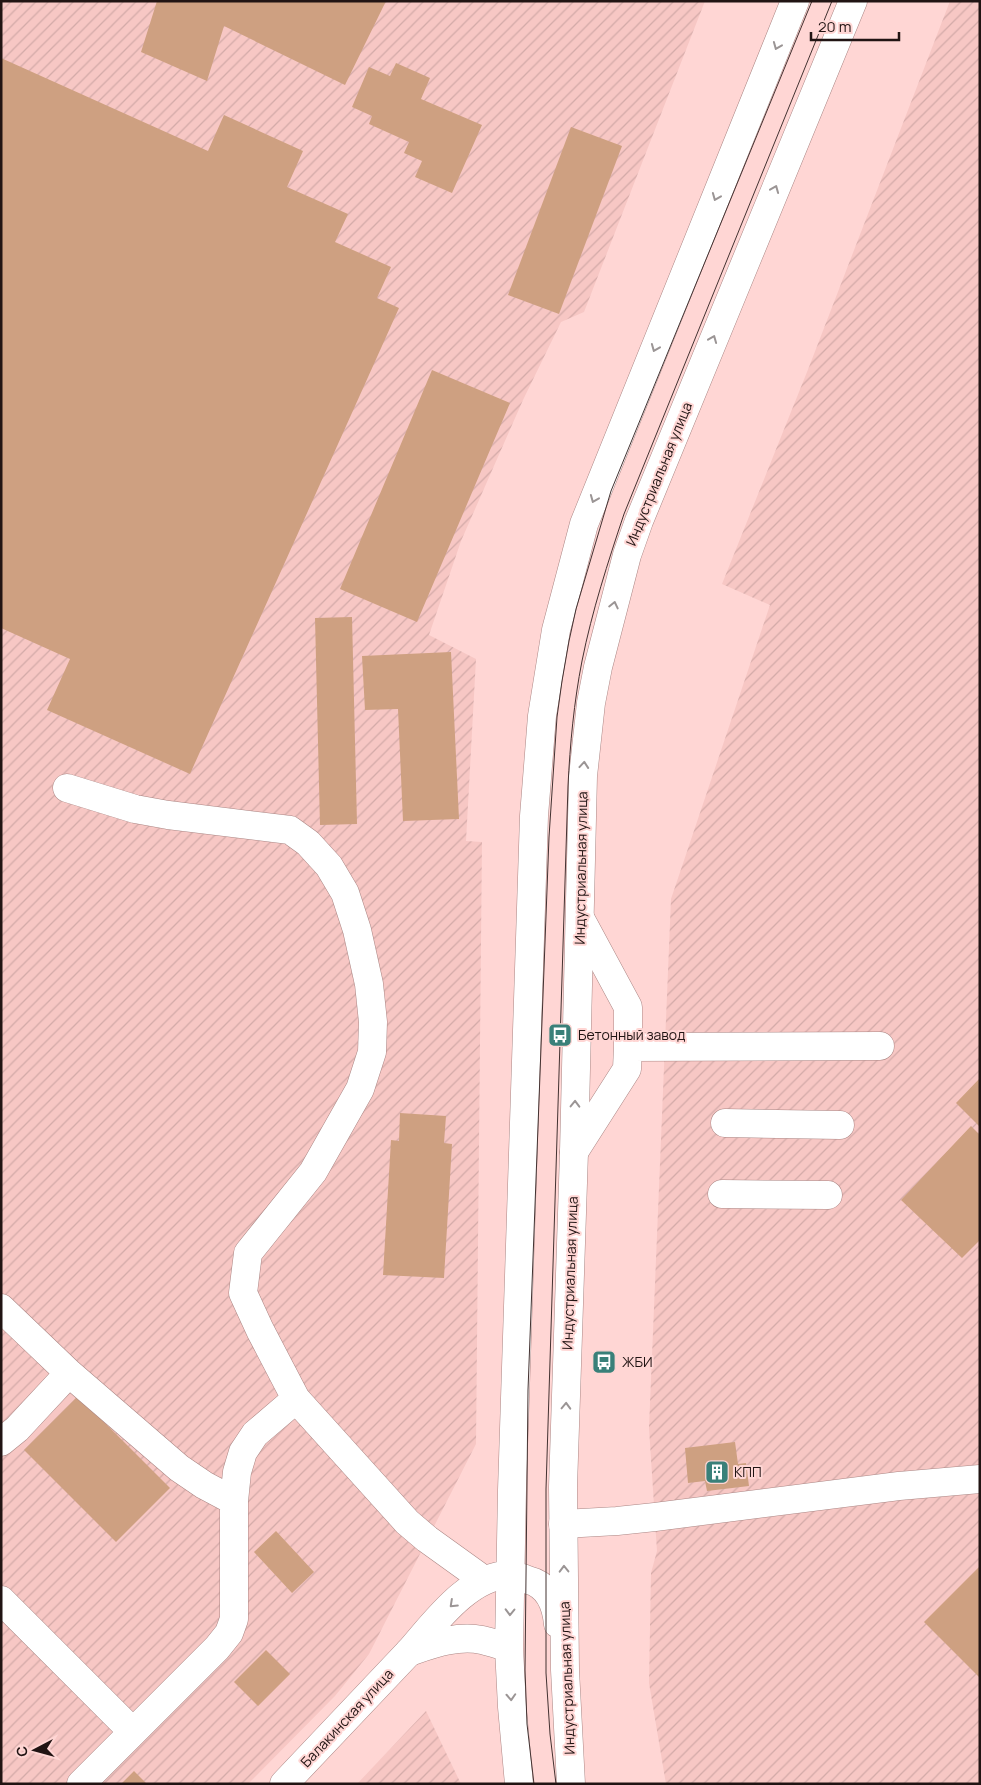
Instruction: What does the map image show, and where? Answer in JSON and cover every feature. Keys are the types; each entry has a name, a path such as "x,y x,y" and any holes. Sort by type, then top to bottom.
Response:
{"main road":[{"path":"519,1784 509,1648 497,1578 512,1490 534,816 542,716 556,630 584,524 795,1"},
{"name":"Индустриальная улица","path":"571,1784 565,1670 562,1486 574,1152 583,776 591,703 598,667 627,555 654,484 852,1"},
{"path":"67,788 135,809 168,816 290,830 308,843 329,866 345,893 358,930 369,984 373,1022 372,1052 360,1089 313,1172 248,1253 243,1293 296,1399 408,1522 427,1539 497,1578 534,1581 551,1597 557,1614 565,1670"},
{"path":"574,1152 627,1069 628,1047 628,1007 580,918"},
{"path":"628,1047 880,1046"},
{"path":"725,1123 840,1125"},
{"path":"722,1194 828,1195"},
{"path":"1,1308 69,1373 179,1468 204,1485 234,1501"},
{"path":"1,1442 18,1429 69,1373"},
{"path":"81,1784 217,1648 229,1633 234,1619 234,1501 237,1472 243,1452 255,1434 296,1399"},
{"path":"563,1524 655,1517 899,1486 980,1479"},
{"name":"Балакинская улица","path":"284,1784 450,1606 465,1593 497,1578"},
{"path":"1,1600 133,1732"},
{"path":"409,1652 437,1642 460,1638 481,1640 509,1648"}],"shaded area":[{"path":"1,1 705,1 584,312 561,322 523,400 461,541 429,635 476,659 466,841 482,842 476,1444 369,1654 335,1696 248,1784 1,1784"},
{"path":"950,1 980,1 980,1784 666,1784 649,1683 651,1573 657,1551 649,1428 671,899 770,605 722,584 809,367"},
{"path":"426,1711 461,1784 357,1784"}],"building":[{"path":"157,1 386,1 345,85 224,26 207,81 141,52"},
{"path":"1,58 208,151 224,115 303,151 287,187 348,214 335,242 391,267 377,298 399,308 190,774 47,710 70,659 1,628"},
{"path":"396,63 430,78 421,99 482,125 452,193 415,177 422,161 404,153 409,142 369,124 372,116 352,107 369,67 390,76"},
{"path":"571,127 622,146 559,314 508,295"},
{"path":"432,370 510,403 417,622 340,589"},
{"path":"352,617 357,824 320,825 315,618"},
{"path":"451,652 459,819 403,821 398,709 365,710 362,656"},
{"path":"980,1078 980,1127 956,1103"},
{"path":"400,1113 446,1116 444,1143 452,1144 444,1278 383,1275 391,1140 399,1141"},
{"path":"971,1126 980,1135 980,1240 962,1258 901,1200"},
{"path":"78,1396 170,1488 116,1542 24,1450"},
{"name":"КПП","path":"735,1442 738,1464 746,1463 749,1486 707,1491 705,1481 688,1483 685,1448"},
{"path":"276,1531 314,1572 292,1593 254,1552"},
{"path":"980,1566 980,1678 924,1622"},
{"path":"266,1650 290,1674 258,1706 234,1682"},
{"path":"134,1771 147,1784 121,1784"}],"tram line":[{"path":"534,1784 527,1724 525,1670 528,1390 549,837 557,717 562,681 576,609 611,491 812,1"},
{"path":"556,1784 546,1673 546,1489 568,786 577,692 591,624 606,568 624,514 832,1"}],"place":[{"name":"Бетонный завод","path":"560,1035"},
{"name":"ЖБИ","path":"604,1362"},
{"name":"КПП","path":"717,1472"}]}
